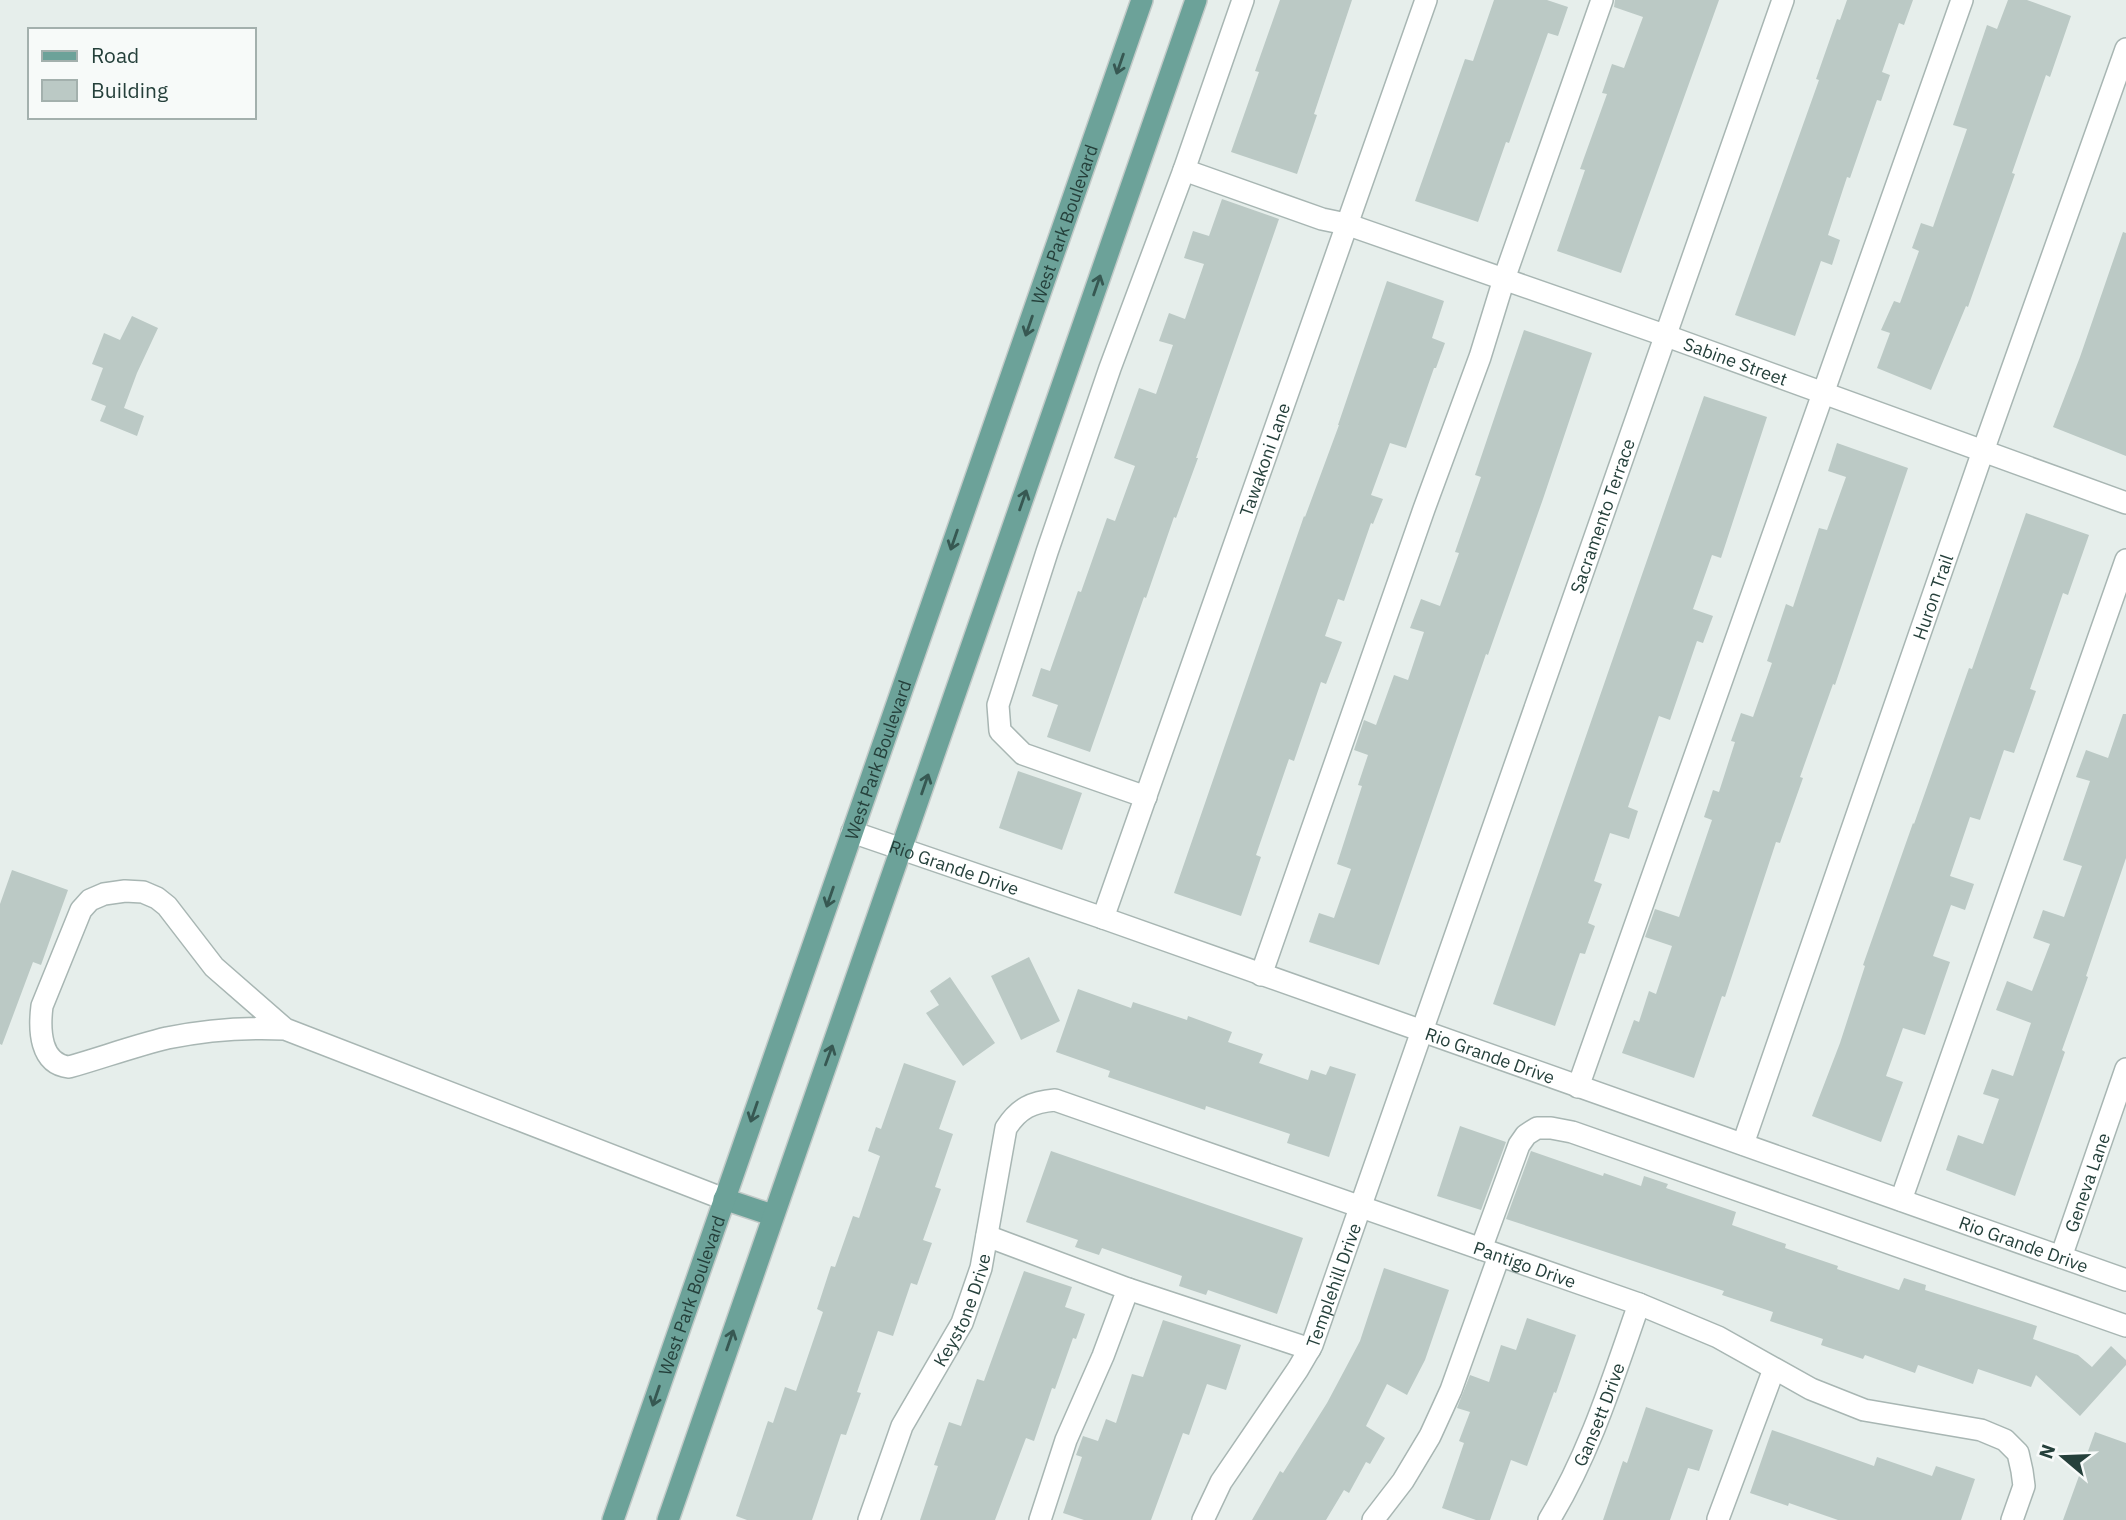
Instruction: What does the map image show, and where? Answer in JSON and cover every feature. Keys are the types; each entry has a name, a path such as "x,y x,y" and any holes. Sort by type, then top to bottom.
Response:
{"main road":[{"name":"West Park Boulevard","path":"613,1520 1142,0"},
{"path":"668,1520 1196,0"},
{"path":"724,1199 772,1215"}],"street":[{"path":"1146,797 1023,754 1000,731 998,705 1110,368 1184,170 1243,0"},
{"name":"Tawakoni Lane","path":"1103,918 1426,0"},
{"path":"1261,975 1480,357 1504,279 1602,0"},
{"name":"Sacramento Terrace","path":"1423,1033 1664,335 1783,0"},
{"path":"1578,1087 1821,392 1962,0"},
{"name":"Huron Trail","path":"1743,1144 2126,49"},
{"name":"Sabine Street","path":"1184,170 1664,335 2126,503"},
{"path":"1901,1200 2126,560"},
{"name":"Rio Grande Drive","path":"852,832 1103,918 2126,1280"},
{"path":"285,1029 214,967 167,906 143,892 125,891 97,897 80,909 42,1006 40,1020 47,1053 52,1062 69,1067 187,1035 245,1027 285,1029 724,1199"},
{"name":"Templehill Drive","path":"1203,1520 1221,1482 1310,1349 1423,1033"},
{"name":"Geneva Lane","path":"2060,1257 2126,1069"},
{"name":"Pantigo Drive","path":"1039,1101 1055,1100 1639,1304 1718,1337 1811,1389 1864,1410 1981,1430 2005,1440 2018,1453 2024,1486 2012,1520"},
{"name":"Keystone Drive","path":"869,1520 902,1426 962,1323 981,1268 1006,1128 1014,1116 1025,1107 1039,1101"},
{"path":"1373,1520 1403,1481 1451,1390 1519,1145 1526,1135 1537,1128 1572,1132 2126,1326"},
{"path":"987,1236 1128,1289 1310,1349"},
{"path":"1040,1520 1066,1440 1103,1356 1128,1289"},
{"name":"Gansett Drive","path":"1549,1520 1593,1434 1639,1304"},
{"path":"1719,1520 1774,1369"}],"building":[{"path":"1280,0 1352,0 1297,174 1231,152 1259,72 1255,71"},
{"path":"1494,0 1547,0 1568,7 1558,36 1548,33 1478,222 1415,201 1465,59 1473,61"},
{"path":"1615,0 1719,0 1621,273 1557,251 1585,170 1580,169 1607,94 1602,93 1612,64 1624,68 1643,17 1614,7"},
{"path":"1847,0 1913,0 1904,25 1899,23 1882,72 1890,75 1881,101 1877,100 1850,178 1847,177 1828,235 1840,240 1832,265 1821,261 1795,336 1735,315 1819,80 1816,79 1837,19 1840,20"},
{"path":"2008,0 2027,0 2071,16 2050,77 2046,75 2012,173 2015,174 1968,307 1966,306 1931,390 1877,368 1890,333 1881,330 1894,301 1900,303 1919,251 1912,248 1921,223 1933,227 1967,129 1953,125 1987,25 1997,29"},
{"path":"1222,199 1279,219 1198,458 1146,598 1144,597 1090,752 1047,737 1058,705 1032,696 1041,668 1050,671 1107,518 1115,521 1135,466 1114,458 1139,388 1156,394 1173,345 1159,341 1169,313 1185,319 1204,264 1184,258 1193,231 1209,236"},
{"path":"2123,232 2126,233 2126,456 2053,427"},
{"path":"1387,281 1444,301 1432,338 1445,343 1406,448 1390,443 1371,495 1383,499 1373,524 1371,523 1344,601 1338,599 1325,636 1342,642 1326,684 1321,682 1294,761 1289,759 1256,855 1261,857 1241,916 1174,893"},
{"path":"132,316 158,328 124,408 144,416 137,436 100,421 106,406 91,400 103,368 92,364 104,333 120,340"},
{"path":"1524,330 1592,353 1379,965 1309,942 1319,913 1334,918 1351,869 1337,864 1362,786 1358,785 1368,755 1354,750 1364,720 1376,725 1394,675 1408,680 1424,632 1410,628 1421,599 1440,606 1481,477 1475,475"},
{"path":"1704,396 1767,417 1721,558 1712,555 1693,609 1713,616 1703,643 1697,641 1670,720 1659,716 1628,807 1638,811 1629,839 1610,833 1594,881 1602,884 1588,923 1595,926 1585,954 1580,953 1555,1026 1493,1004"},
{"path":"1837,443 1908,468 1835,685 1833,684 1800,777 1803,778 1780,843 1776,842 1725,997 1722,996 1694,1078 1622,1053 1634,1020 1639,1022 1649,991 1656,994 1672,946 1645,937 1655,909 1679,917 1712,820 1704,817 1713,790 1719,792 1735,742 1731,741 1741,713 1753,717 1772,663 1767,661 1786,604 1793,607 1819,528 1827,530 1846,477 1828,471"},
{"path":"2026,513 2089,535 2068,595 2063,593 2030,689 2036,691 2014,753 2004,750 1980,820 1970,817 1950,876 1974,884 1965,910 1951,905 1933,956 1950,962 1925,1035 1903,1028 1886,1076 1903,1082 1881,1142 1812,1116 1840,1043 1865,966 1863,965 1913,823 1969,668 1972,669"},
{"path":"2123,714 2126,714 2126,858 2062,1050 2065,1052 2015,1196 1946,1170 1958,1135 1983,1144 1999,1099 1983,1094 1992,1069 2013,1076 2031,1023 1996,1010 2007,981 2032,991 2050,944 2033,938 2043,910 2064,917 2082,866 2063,860 2090,781 2076,777 2086,750 2108,758"},
{"path":"1018,771 1082,793 1062,850 999,828"},
{"path":"12,870 68,890 41,965 33,962 2,1045 0,904"},
{"path":"1029,957 1060,1021 1021,1040 991,976"},
{"path":"950,977 995,1043 963,1066 926,1013 939,1005 930,991"},
{"path":"1078,989 1131,1008 1133,1002 1187,1020 1188,1016 1232,1032 1228,1042 1263,1054 1259,1063 1308,1080 1311,1070 1326,1075 1330,1066 1356,1074 1329,1157 1287,1143 1290,1134 1206,1106 1205,1110 1108,1077 1110,1071 1056,1052"},
{"path":"904,1063 956,1081 939,1129 953,1134 935,1187 941,1189 923,1240 932,1243 917,1285 911,1283 893,1336 878,1331 857,1392 861,1393 846,1435 841,1434 812,1520 747,1520 736,1516 768,1421 773,1423 785,1387 796,1391 823,1312 817,1309 831,1266 835,1267 853,1216 859,1218 880,1156 868,1151 876,1127 881,1129"},
{"path":"1460,1126 1506,1142 1481,1210 1437,1196"},
{"path":"1051,1151 1303,1238 1277,1314 1208,1290 1206,1295 1179,1286 1182,1276 1102,1248 1099,1255 1075,1247 1078,1240 1026,1222"},
{"path":"1531,1151 1641,1186 1644,1176 1668,1184 1666,1188 1736,1212 1732,1225 1786,1244 1785,1248 1838,1266 1837,1269 1899,1290 1904,1278 1926,1285 1925,1290 2037,1326 2033,1339 2078,1355 2092,1367 2111,1346 2126,1360 2126,1365 2080,1416 2036,1375 2031,1387 1978,1369 1973,1384 1918,1365 1915,1373 1865,1355 1863,1359 1821,1345 1823,1339 1770,1321 1773,1312 1722,1295 1724,1291 1506,1219"},
{"path":"1384,1268 1449,1290 1425,1360 1407,1395 1387,1384 1366,1426 1385,1438 1370,1464 1366,1462 1349,1493 1344,1490 1326,1520 1252,1520 1280,1471 1283,1473 1327,1403 1360,1341"},
{"path":"1024,1271 1072,1287 1065,1307 1085,1314 1076,1339 1073,1338 1055,1389 1052,1388 1034,1441 1026,1438 995,1520 920,1520 938,1466 934,1465 949,1422 961,1426 977,1379 984,1381"},
{"path":"1527,1318 1576,1335 1527,1466 1511,1460 1490,1520 1476,1520 1442,1508 1464,1443 1459,1441 1470,1412 1457,1408 1470,1375 1489,1382 1501,1345 1516,1350"},
{"path":"1163,1320 1241,1345 1226,1390 1207,1384 1189,1435 1183,1433 1151,1520 1084,1520 1063,1513 1082,1457 1076,1455 1083,1436 1098,1441 1106,1419 1116,1423 1132,1374 1143,1377"},
{"path":"1646,1407 1713,1430 1699,1471 1688,1468 1670,1520 1603,1520 1623,1461 1627,1463"},
{"path":"1772,1430 1874,1466 1877,1457 1932,1476 1936,1466 1975,1479 1961,1520 1838,1520 1750,1493"},
{"path":"2095,1432 2126,1443 2126,1520 2063,1520"}]}
